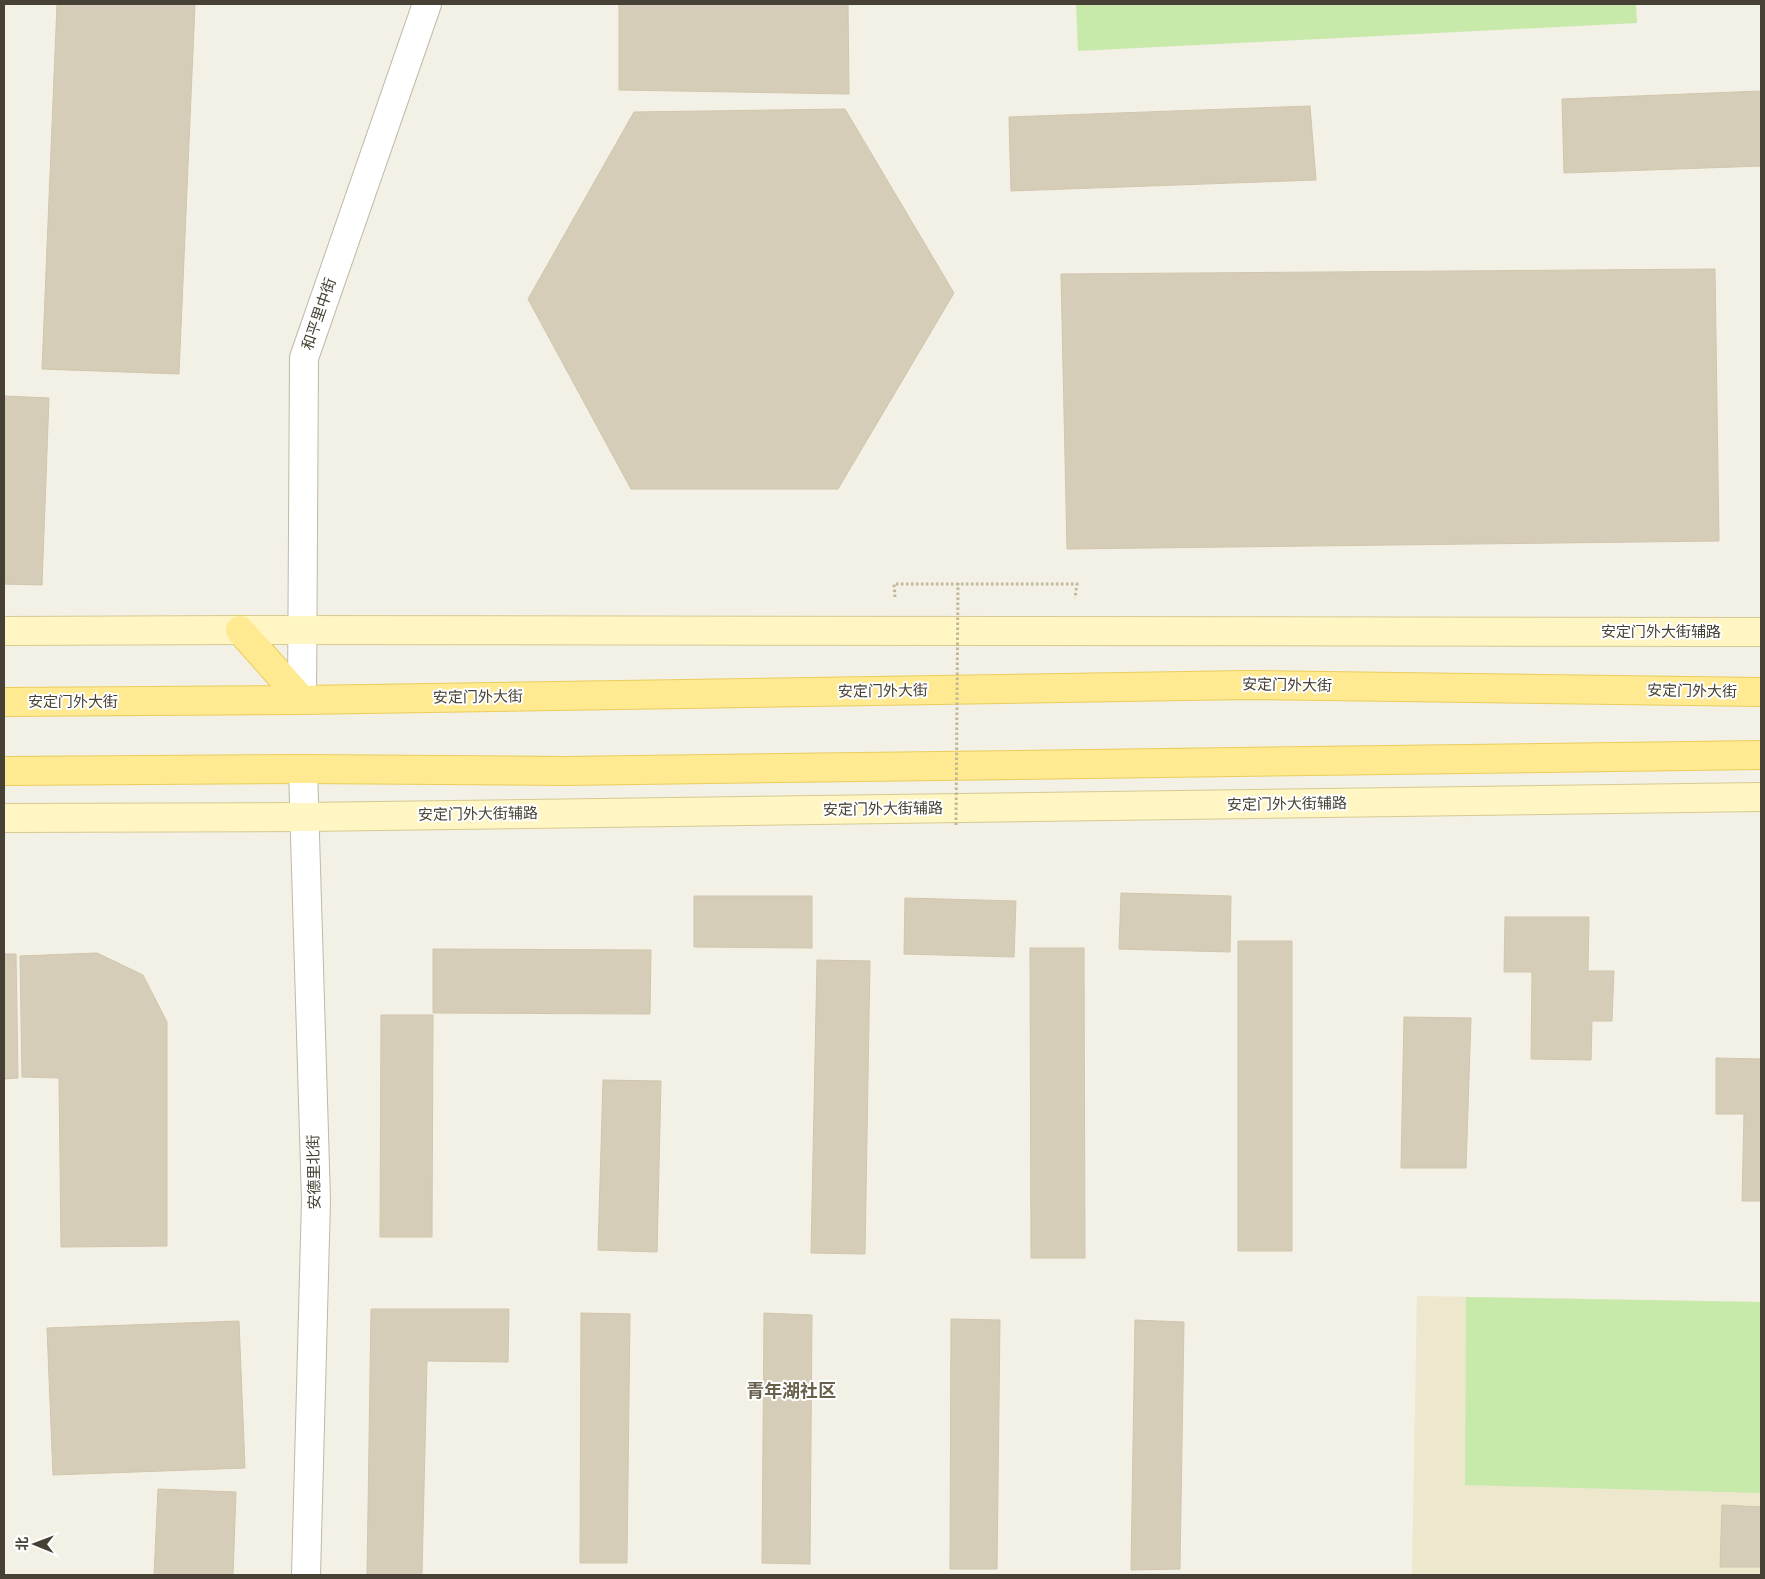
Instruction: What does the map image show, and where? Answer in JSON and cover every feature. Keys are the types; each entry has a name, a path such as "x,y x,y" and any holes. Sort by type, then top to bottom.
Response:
{"main road":[{"path":"240,630 302,700"},
{"name":"安定门外大街","path":"4,702 302,700 1247,685 1761,692"},
{"path":"4,771 565,771 1761,755"}],"street":[{"name":"和平里中街","path":"302,700 304,358 427,4"},
{"name":"安定门外大街辅路","path":"4,631 1761,632"},
{"name":"安德里北街","path":"303,770 316,1200 306,1575"},
{"name":"安定门外大街辅路","path":"4,818 304,817 1761,797"}],"path":[{"path":"895,598 894,584 958,583 1077,584 1075,598"},
{"path":"956,825 958,583"}],"shaded area":[{"path":"1417,1296 1761,1302 1761,1575 1412,1575"}],"green space":[{"path":"1076,4 1636,4 1637,23 1078,51"},
{"path":"1466,1297 1761,1302 1761,1493 1465,1485"}],"building":[{"path":"57,4 195,4 179,374 42,369"},
{"path":"619,4 848,4 849,94 619,90"},
{"path":"1761,91 1761,166 1564,173 1562,99"},
{"path":"1310,106 1316,180 1011,191 1009,117"},
{"path":"845,109 954,293 838,489 631,489 528,299 634,112"},
{"path":"1715,269 1719,541 1067,549 1061,274"},
{"path":"4,396 49,398 42,585 4,584"},
{"path":"1121,893 1231,896 1230,952 1119,949"},
{"path":"694,896 812,896 812,948 694,947"},
{"path":"905,898 1016,901 1014,957 904,954"},
{"path":"1505,917 1589,917 1588,971 1614,971 1612,1021 1592,1021 1591,1060 1531,1059 1532,972 1504,972"},
{"path":"1238,941 1292,941 1292,1251 1238,1251"},
{"path":"1030,948 1084,948 1085,1258 1031,1258"},
{"path":"433,949 651,950 650,1014 433,1013"},
{"path":"97,953 143,975 167,1022 167,1246 61,1247 59,1078 22,1077 20,956"},
{"path":"4,954 16,954 18,1078 4,1079"},
{"path":"817,960 870,961 865,1254 811,1253"},
{"path":"381,1015 433,1015 432,1237 380,1237"},
{"path":"1404,1017 1471,1018 1466,1168 1401,1168"},
{"path":"1716,1058 1761,1059 1761,1201 1742,1201 1744,1114 1716,1114"},
{"path":"603,1080 661,1081 657,1252 598,1250"},
{"path":"371,1309 509,1309 508,1362 427,1361 422,1575 367,1575"},
{"path":"581,1313 630,1314 627,1563 580,1563"},
{"path":"764,1313 812,1315 810,1564 762,1563"},
{"path":"951,1319 1000,1320 997,1569 950,1569"},
{"path":"1135,1320 1184,1322 1180,1569 1131,1570"},
{"path":"239,1321 245,1468 53,1475 47,1328"},
{"path":"158,1489 236,1492 233,1575 154,1575"},
{"path":"1722,1505 1761,1507 1761,1567 1720,1567"}],"district":[{"name":"青年湖社区","path":"791,1391"}]}
